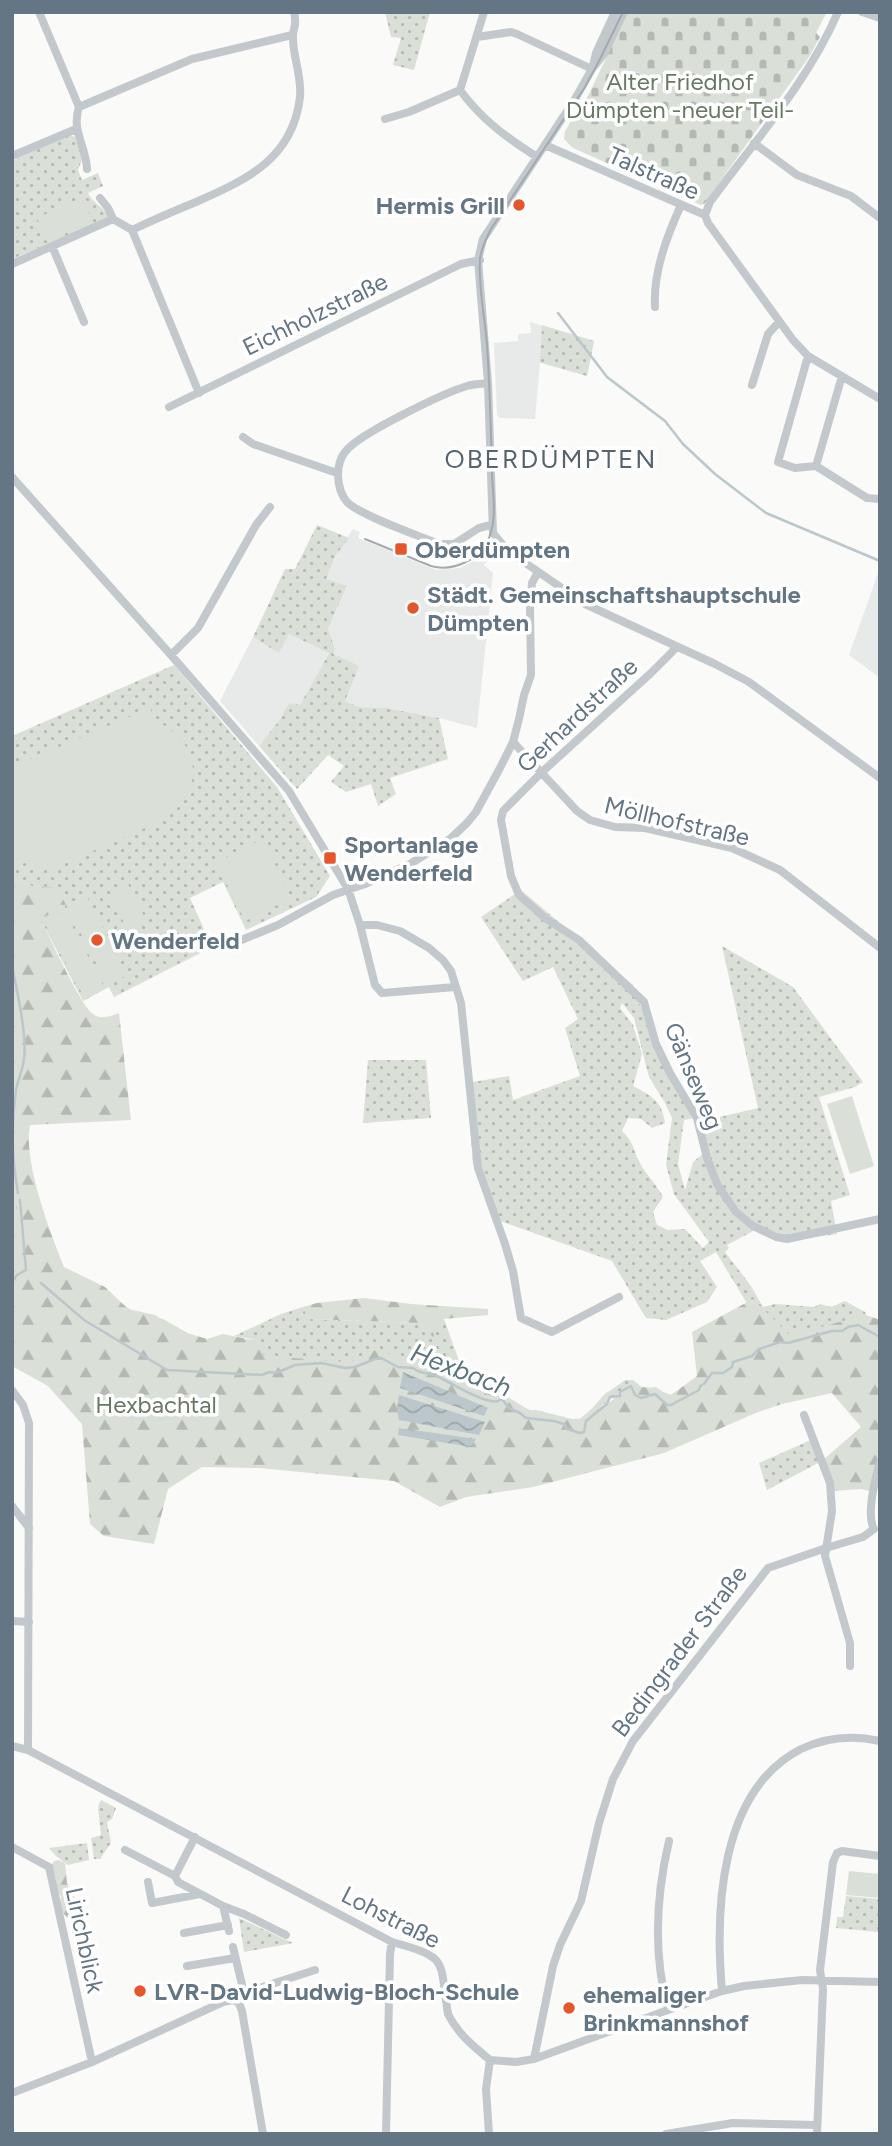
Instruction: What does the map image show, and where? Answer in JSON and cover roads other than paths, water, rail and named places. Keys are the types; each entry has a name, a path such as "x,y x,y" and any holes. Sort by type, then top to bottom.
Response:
{"street":[{"path":"39,12 79,107 76,129 86,155 87,169"},
{"path":"132,230 229,188 255,173 278,150 294,122 299,98 300,76 292,35 297,25 294,12"},
{"path":"385,119 409,112 460,90 484,12"},
{"path":"592,69 596,53 615,12"},
{"path":"624,12 604,54 483,239 479,260 488,383 493,533 500,544 601,613 748,682 880,778"},
{"path":"705,215 710,202 811,62 838,12"},
{"path":"862,12 880,18"},
{"path":"477,37 511,32 592,69"},
{"path":"79,107 192,59 292,35"},
{"path":"460,90 476,111 496,130 537,157"},
{"path":"12,156 76,129"},
{"path":"754,143 797,175 851,195 878,211"},
{"name":"Talstraße","path":"545,145 705,215 779,322 808,356 880,399"},
{"path":"100,198 113,219 132,230 199,393"},
{"path":"655,307 658,278 668,236 681,205"},
{"path":"12,264 113,219"},
{"path":"52,246 85,321"},
{"name":"Eichholzstraße","path":"169,407 461,264 479,260"},
{"path":"752,385 768,334 779,322"},
{"path":"808,356 778,462 795,468 816,466 867,498 880,499"},
{"path":"816,466 842,376"},
{"path":"488,383 467,386 413,410 358,440 344,453 337,473 343,497 355,509 439,544 454,544 479,528 491,524"},
{"path":"243,437 253,444 337,473"},
{"path":"12,477 171,654 289,792 348,889 375,985 382,993 455,987"},
{"path":"171,654 198,628 256,525 270,507"},
{"path":"239,941 260,934 348,889 410,864 450,839 476,812 513,742 531,675 530,609 533,583 538,572"},
{"name":"Gerhardstraße","path":"503,811 651,673 676,646"},
{"name":"Möllhofstraße","path":"513,742 577,810 590,820 615,827 645,828 732,848 780,870 879,946"},
{"name":"Gänseweg","path":"503,811 501,820 511,876 520,895 545,918 579,940 644,1002 656,1044 697,1118 716,1184 736,1212 752,1226 787,1240 880,1219"},
{"path":"360,925 377,925 400,931 429,948 451,971 461,1003 478,1168 513,1271 521,1318 552,1332 619,1297"},
{"path":"12,1390 23,1405 29,1423 28,1750"},
{"path":"804,1415 832,1491 825,1559 850,1643 850,1666"},
{"path":"877,1530 871,1521 873,1492 880,1462"},
{"path":"12,1506 29,1528"},
{"name":"Bedingrader Straße","path":"534,2059 553,1966 581,1901 602,1810 617,1768 640,1730 765,1571 771,1566 863,1537 877,1530"},
{"path":"12,1621 29,1622"},
{"path":"722,1991 719,1944 723,1881 736,1829 752,1794 769,1772 807,1746 844,1737 880,1741"},
{"name":"Lohstraße","path":"12,1746 28,1750 392,1942 423,1951 437,1959 442,1970 448,2014 466,2040 490,2060"},
{"path":"175,1876 195,1837"},
{"path":"668,2010 657,1920 661,1879 669,1841"},
{"name":"Lirichblick","path":"12,1847 49,1867 92,2062"},
{"path":"125,1850 175,1876 178,1882 200,1894 286,1935"},
{"path":"666,2134 733,2123 817,2129 823,1989 820,1970 834,1857 842,1851 880,1856"},
{"path":"148,1882 152,1903 200,1894"},
{"path":"184,1933 228,1928 223,1906"},
{"path":"386,2134 392,1942"},
{"path":"233,1947 244,1993 315,1970"},
{"path":"187,1966 235,1958"},
{"path":"489,2134 486,2089 490,2060 516,2062 534,2059 722,1991 779,1981 880,1982"},
{"path":"12,2093 92,2062 223,2002 236,2001 244,2017 263,2134"}],"water":[{"path":"403,1372 488,1408 484,1416 400,1388"},
{"path":"399,1395 485,1422 479,1435 399,1420"},
{"path":"399,1428 476,1439 471,1447 398,1435"}],"waterway":[{"path":"558,313 607,377 665,421 683,444 715,474 766,513 880,561"},
{"name":"Hexbach","path":"12,967 25,1050 13,1115 13,1155 18,1193"},
{"name":"Hexbach","path":"12,1282 26,1270 20,1200"},
{"name":"Hexbach","path":"41,1283 84,1320 167,1370 262,1375 276,1373 295,1365 321,1363 345,1368 381,1358 398,1367 413,1368 434,1375 484,1399 496,1402 502,1399 509,1408 526,1418 554,1421 580,1433 584,1432 586,1421 607,1404 610,1397 620,1396 620,1392 631,1386 635,1395 641,1398 655,1394 667,1405 671,1405 699,1390 712,1373 723,1373 732,1367 733,1362 780,1342 788,1343 858,1325 880,1337"}],"tram line":[{"path":"365,539 431,566 448,567 473,558 489,538 494,507 488,361 480,281 481,251 491,229 585,87 623,12"}],"place":[{"name":"Hermis Grill","path":"519,205"},
{"name":"Oberdümpten","path":"401,549"},
{"name":"Städt. Gemeinschaftshauptschule Dümpten","path":"413,608"},
{"name":"Sportanlage Wenderfeld","path":"330,858"},
{"name":"Wenderfeld","path":"97,940"},
{"name":"LVR-David-Ludwig-Bloch-Schule","path":"140,1991"},
{"name":"ehemaliger Brinkmannshof","path":"569,2008"}],"district":[{"name":"OBERDÜMPTEN","path":"551,459"}],"park label":[{"name":"Alter Friedhof Dümpten -neuer Teil-","path":"680,95"},
{"name":"Hexbachtal","path":"156,1404"}]}
